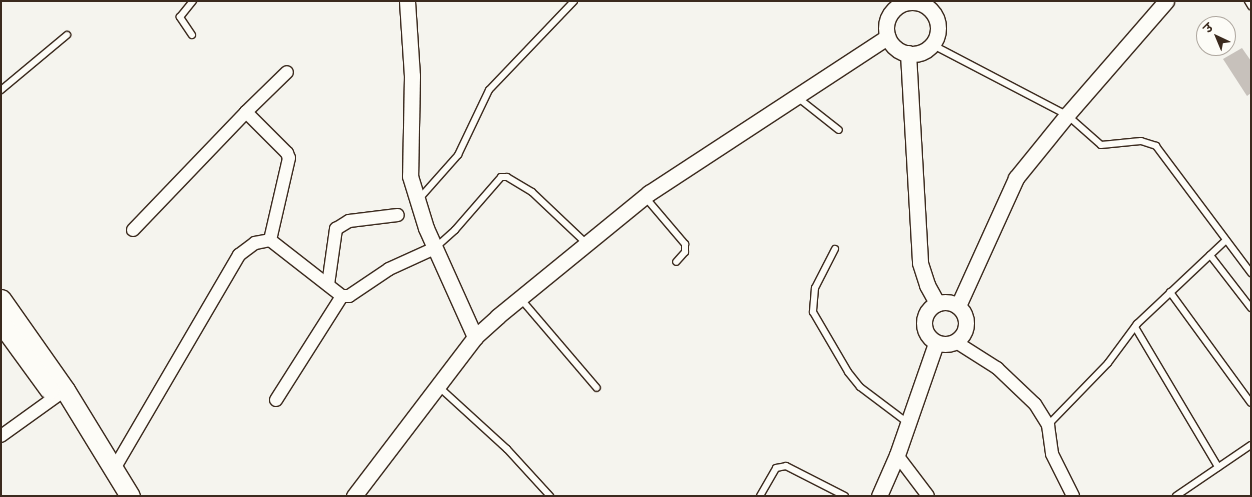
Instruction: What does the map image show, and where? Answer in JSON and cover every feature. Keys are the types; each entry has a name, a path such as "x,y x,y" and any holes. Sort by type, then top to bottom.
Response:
{"main road":[{"path":"1,299 60,394 114,469 130,496"},
{"path":"1,323 60,394 114,496"}],"street":[{"path":"407,1 412,76 410,176 435,248 475,338"},
{"path":"958,306 1016,178 1067,115 1166,1"},
{"path":"904,3 935,5 937,28 932,44 916,53 908,53 893,46 888,37 886,23 904,3"},
{"path":"354,496 475,338 520,298 586,243 645,197 796,96 888,37"},
{"path":"908,53 920,263 927,285 937,303"},
{"path":"134,230 246,112 287,72"},
{"path":"246,112 287,153 289,158 270,240"},
{"path":"328,285 336,229 349,221 398,215"},
{"path":"114,469 239,255 255,243 270,240 342,296 349,296 390,270 435,248"},
{"path":"276,400 342,296"},
{"path":"944,302 958,306 966,318 966,325 961,337 956,342 950,344 936,343 926,334 924,320 926,313 937,303 944,302"},
{"path":"956,342 997,368 1035,404 1048,425 1052,454 1073,496"},
{"path":"879,496 897,455 936,343"},
{"path":"1,436 60,394"},
{"path":"897,455 928,496"}],"lane":[{"path":"192,1 180,17 192,35"},
{"path":"418,200 458,155 489,90 574,1"},
{"path":"1248,1 1251,6"},
{"path":"1,90 67,35"},
{"path":"932,44 1067,115 1101,145 1141,141 1156,146 1251,273"},
{"path":"796,96 839,130"},
{"path":"435,248 454,230 501,177 507,177 532,192 586,243"},
{"path":"645,197 685,244 685,252 676,262"},
{"path":"1048,425 1108,363 1135,327 1226,240"},
{"path":"835,249 815,288 813,312 844,366 860,387 908,423"},
{"path":"1210,255 1251,308"},
{"path":"1170,292 1251,403"},
{"path":"1245,301 1251,297"},
{"path":"520,298 597,388"},
{"path":"1135,327 1218,467"},
{"path":"439,386 507,448 550,496"},
{"path":"1176,496 1251,446"},
{"path":"760,496 776,468 786,466 845,496"}],"building":[{"path":"1242,48 1251,61 1251,93 1247,96 1223,59 1228,56 1236,56 1236,51"}]}
